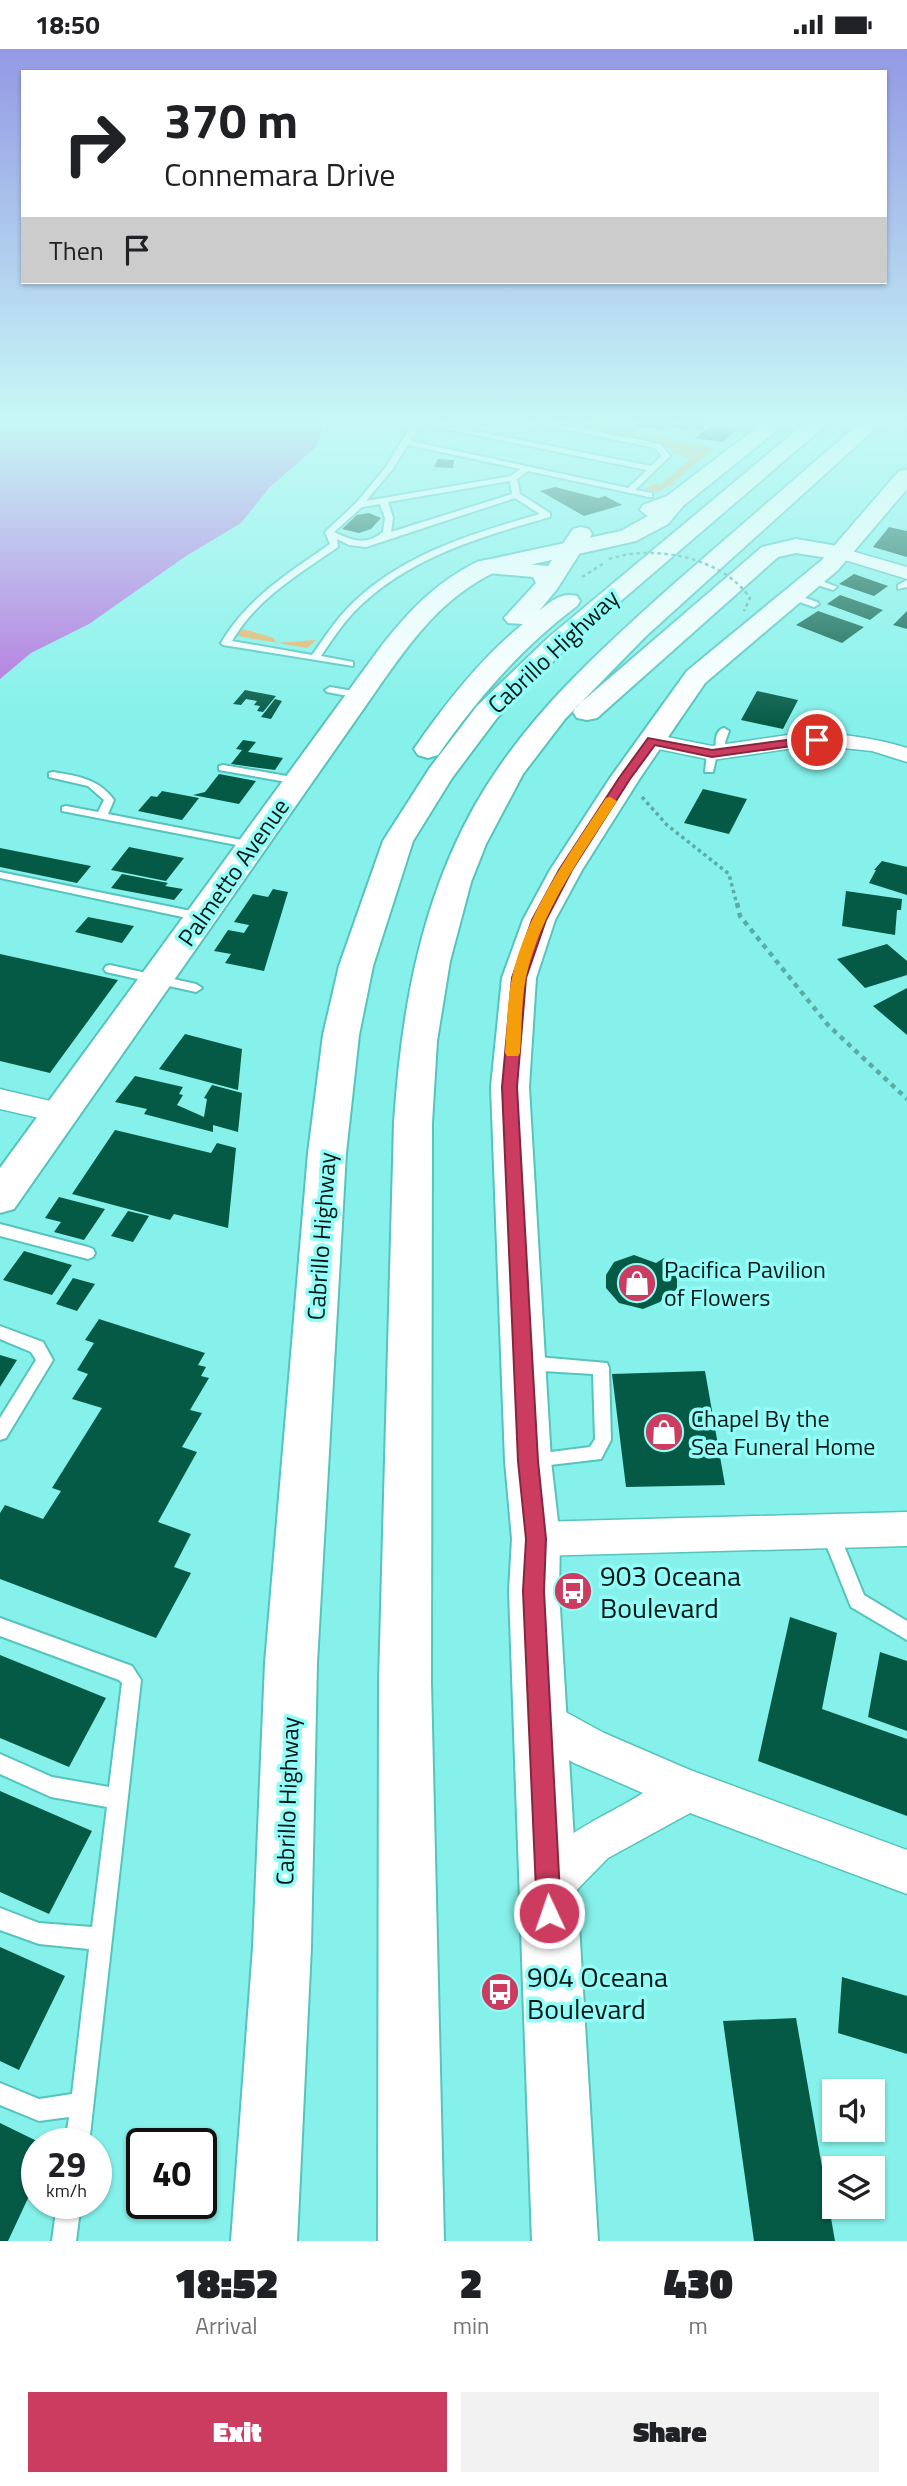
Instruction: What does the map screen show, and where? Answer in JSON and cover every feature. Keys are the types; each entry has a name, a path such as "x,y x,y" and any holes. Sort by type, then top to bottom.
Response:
{"main road":[{"name":"Palmetto Avenue","path":"0,1198 359,695 414,621 435,599 469,573 485,567 576,541 628,536 656,521"},
{"path":"421,761 460,702 521,638 683,521"},
{"name":"Cabrillo Highway","path":"264,2241 282,1947 291,1663 330,1121 341,1035 356,966 398,841 471,732 513,684 576,626 700,521"},
{"name":"Cabrillo Highway","path":"411,2241 405,1682 416,1058 428,977 444,914 476,832 503,783 548,720 599,664 760,521"},
{"path":"565,2241 534,1591 536,1539 528,1461 510,1087 519,978 539,920 566,870 625,778 696,677 812,592 868,521"},
{"path":"770,552 773,543 789,527"},
{"path":"398,841 402,795 472,671 501,633 538,598 561,583 576,541"},
{"path":"503,783 770,552 796,546 841,553"},
{"path":"485,567 538,570 561,583"}],"street":[{"path":"841,553 905,581"},
{"path":"652,741 716,752 801,740 833,740 875,745 907,755"},
{"path":"0,1100 61,1113"},
{"path":"536,1539 907,1529"},
{"path":"540,1719 589,1748 686,1790 907,1872"},
{"path":"548,1887 593,1843 649,1814 686,1790"}],"lane":[{"path":"329,532 341,521"},
{"path":"383,537 387,533 389,521"},
{"path":"329,532 364,547 383,537 433,521"},
{"path":"315,658 352,608 388,578 429,553 476,535 525,521"},
{"path":"329,532 335,545 255,603 234,628 226,643 350,664"},
{"path":"330,690 359,695"},
{"path":"223,768 298,781"},
{"path":"53,775 84,780 103,792 108,800 106,810 100,816"},
{"path":"66,809 252,845"},
{"path":"0,875 201,917"},
{"path":"110,969 196,988"},
{"path":"0,1230 88,1253"},
{"path":"0,1332 24,1340 43,1352 45,1360 0,1433"},
{"path":"523,1363 601,1368 603,1440 595,1454 528,1461"},
{"path":"830,1531 857,1601 907,1631"},
{"path":"0,1627 125,1673 132,1680 79,2128"},
{"path":"0,1764 51,1787 120,1799"},
{"path":"0,1919 30,1933 50,1938 102,1938"},
{"path":"0,2094 39,2111 82,2104"},
{"path":"64,2241 67,2219"}],"path":[{"path":"561,583 615,556 634,552 661,554 692,561 731,578 748,591 750,598 744,611"},
{"path":"625,778 667,825 729,874 740,916 828,1025 907,1100"}],"shaded area":[{"path":"0,521 242,521 186,556 89,624 31,653 0,679"},
{"path":"243,629 274,638 275,642 238,636 238,631"},
{"path":"316,640 307,648 277,643"}],"building":[{"path":"350,521 378,521 371,529 359,533 342,529"},
{"path":"889,527 907,531 907,557 873,547"},
{"path":"854,574 888,586 874,596 839,584"},
{"path":"840,595 883,610 870,620 827,604"},
{"path":"818,611 864,627 842,643 796,625"},
{"path":"907,611 907,629 893,625"},
{"path":"245,690 276,696 263,712 257,711 260,706 254,705 257,701 246,699 241,705 233,704"},
{"path":"757,691 798,700 783,729 741,720"},
{"path":"275,699 282,701 271,719 261,717"},
{"path":"243,740 256,742 248,752 283,758 275,770 231,764 242,750 236,749"},
{"path":"219,774 256,781 239,804 193,795 205,792"},
{"path":"703,789 747,799 729,834 684,823"},
{"path":"162,791 199,798 182,820 138,811 151,796 157,797"},
{"path":"129,847 184,858 166,881 111,870"},
{"path":"0,848 91,866 77,883 0,867"},
{"path":"882,861 907,867 907,895 869,883 874,870"},
{"path":"122,874 168,883 165,886 183,889 174,900 111,888"},
{"path":"273,889 288,892 264,971 225,963 231,954 214,951 228,930 244,933 249,925 234,922 253,894 268,897"},
{"path":"846,891 902,899 901,910 897,910 895,935 842,926"},
{"path":"88,917 134,926 122,943 75,932"},
{"path":"887,944 907,961 907,975 865,988 837,959"},
{"path":"0,954 118,980 50,1073 0,1061"},
{"path":"907,988 907,1035 873,1006"},
{"path":"185,1034 242,1049 238,1090 159,1069"},
{"path":"135,1076 183,1087 179,1094 183,1095 177,1105 204,1117 207,1099 204,1098 212,1085 242,1093 238,1132 213,1125 213,1132 144,1114 147,1109 115,1102"},
{"path":"115,1130 211,1153 217,1143 236,1148 228,1228 174,1214 170,1220 72,1194"},
{"path":"59,1197 105,1209 84,1240 54,1232 61,1222 45,1218"},
{"path":"128,1211 149,1216 133,1242 111,1236"},
{"path":"24,1251 72,1265 52,1295 3,1280"},
{"path":"634,1255 656,1263 664,1258 677,1271 677,1290 669,1292 660,1302 643,1309 619,1303 606,1288 606,1275 614,1262"},
{"path":"73,1278 95,1284 77,1311 56,1304"},
{"path":"99,1319 205,1353 198,1365 206,1367 201,1376 209,1378 190,1410 202,1413 182,1447 197,1452 158,1522 191,1534 174,1567 191,1573 156,1638 0,1579 0,1513 5,1505 43,1519 61,1491 52,1488 102,1408 72,1399 88,1374 77,1370 94,1343 85,1340"},
{"path":"0,1355 17,1360 0,1387"},
{"path":"705,1371 725,1485 626,1487 612,1374"},
{"path":"790,1617 837,1633 822,1709 907,1739 907,1816 758,1761"},
{"path":"880,1652 907,1661 907,1731 868,1717"},
{"path":"0,1655 106,1698 69,1767 0,1738"},
{"path":"0,1791 92,1831 49,1914 0,1892"},
{"path":"0,1947 65,1976 19,2070 0,2061"},
{"path":"842,1977 907,1996 907,2054 838,2033"},
{"path":"796,2018 822,2167 822,2219 831,2219 835,2241 754,2241 723,2021"},
{"path":"0,2123 21,2133 21,2213 8,2241 0,2241"}],"slow traffic":[{"path":"513,1053 519,978 539,920 566,870 610,801"}],"place":[{"name":"Pacifica Pavilion of Flowers","path":"637,1283"},
{"name":"Chapel By the Sea Funeral Home","path":"664,1432"},
{"name":"903 Oceana Boulevard","path":"573,1591"},
{"name":"904 Oceana Boulevard","path":"500,1992"}],"route":[{"path":"549,1913 534,1591 536,1539 528,1461 510,1087 519,978 539,920 566,870 652,741 712,753 817,740"}]}
